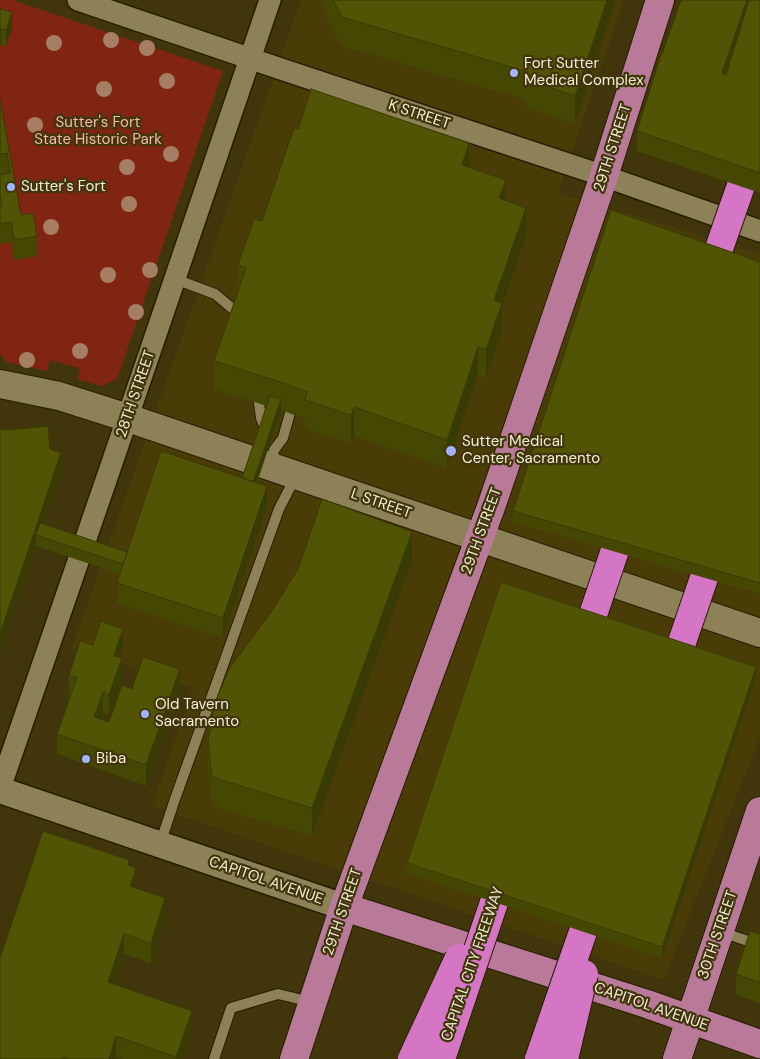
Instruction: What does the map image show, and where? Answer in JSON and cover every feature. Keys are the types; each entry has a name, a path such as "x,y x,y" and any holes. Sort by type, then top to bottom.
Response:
{"highway":[{"path":"698,309 760,131"},
{"path":"575,666 637,488"},
{"path":"662,702 725,516"},
{"name":"CAPITAL CITY FREEWAY","path":"412,1059 513,844 441,1059"},
{"path":"539,1059 603,878 571,1034 564,1059"}],"main road":[{"name":"29TH STREET","path":"294,1059 344,907 495,498 604,176 658,1"},
{"name":"L STREET","path":"0,384 59,396 128,418 272,453 297,475 760,633"},
{"name":"30TH STREET","path":"677,1059 719,932 758,827"},
{"name":"CAPITOL AVENUE","path":"344,907 638,1001 760,1044"}],"street":[{"name":"K STREET","path":"78,0 760,230"},
{"name":"28TH STREET","path":"0,789 270,0"},
{"name":"CAPITOL AVENUE","path":"0,789 344,907"}],"lane":[{"path":"175,279 215,294 240,315"},
{"path":"259,403 260,418 264,426"},
{"path":"272,453 284,438 290,413"},
{"path":"160,845 279,509 297,475"},
{"path":"719,932 760,946"},
{"path":"214,1059 231,1008 278,994 313,1002"}],"shaded area":[{"name":"Sutter Medical Center, Sacramento","path":"301,0 624,0 558,193 760,254 760,737 664,980 152,806 193,687 72,648"}],"green space":[{"name":"Sutter's Fort State Historic Park","path":"0,0 12,0 223,71 117,379 102,386 78,379 80,368 50,360 47,371 6,362 0,353"}],"building":[{"name":"Fort Sutter Medical Complex","path":"333,0 607,0 575,96 526,79 528,72 342,17"},
{"path":"681,0 747,0 722,73 726,75 749,0 760,0 760,173 637,131 661,54"},
{"path":"0,9 12,12 6,30 1,29 0,32"},
{"path":"311,89 469,143 462,165 506,180 499,198 526,208 494,300 502,303 486,350 478,347 447,440 354,407 351,415 305,400 307,392 214,361 246,268 238,265 254,219 262,221 294,128 298,129"},
{"path":"0,100 21,215 33,213 37,236 14,240 11,222 0,224 0,206 2,206 0,175 10,173 7,153 0,154"},
{"path":"611,210 760,262 760,583 513,511"},
{"path":"270,396 281,399 253,482 242,478"},
{"path":"48,426 50,449 61,453 0,634 0,429"},
{"path":"161,451 267,486 223,618 117,583"},
{"path":"322,499 412,532 312,808 212,777 208,742 214,705 229,669 272,611 298,569"},
{"path":"40,523 127,552 123,564 36,535"},
{"path":"501,582 756,667 662,947 407,863"},
{"name":"Old Tavern Sacramento","path":"101,621 123,629 114,656 122,658 109,695 103,692 94,717 109,722 122,685 132,689 143,657 180,669 146,765 57,734 77,678 69,675 80,641 93,645"},
{"path":"43,831 129,860 128,865 136,868 130,886 165,898 151,943 124,934 108,982 192,1011 176,1057 116,1036 109,1059 70,1059 64,1057 63,1059 0,1059 0,958"},
{"path":"750,931 760,934 760,983 736,974"}],"place":[{"name":"Fort Sutter Medical Complex","path":"514,73"},
{"name":"Sutter's Fort","path":"11,187"},
{"name":"Sutter Medical Center, Sacramento","path":"451,451"},
{"name":"Old Tavern Sacramento","path":"145,714"},
{"name":"Biba","path":"86,759"}]}
